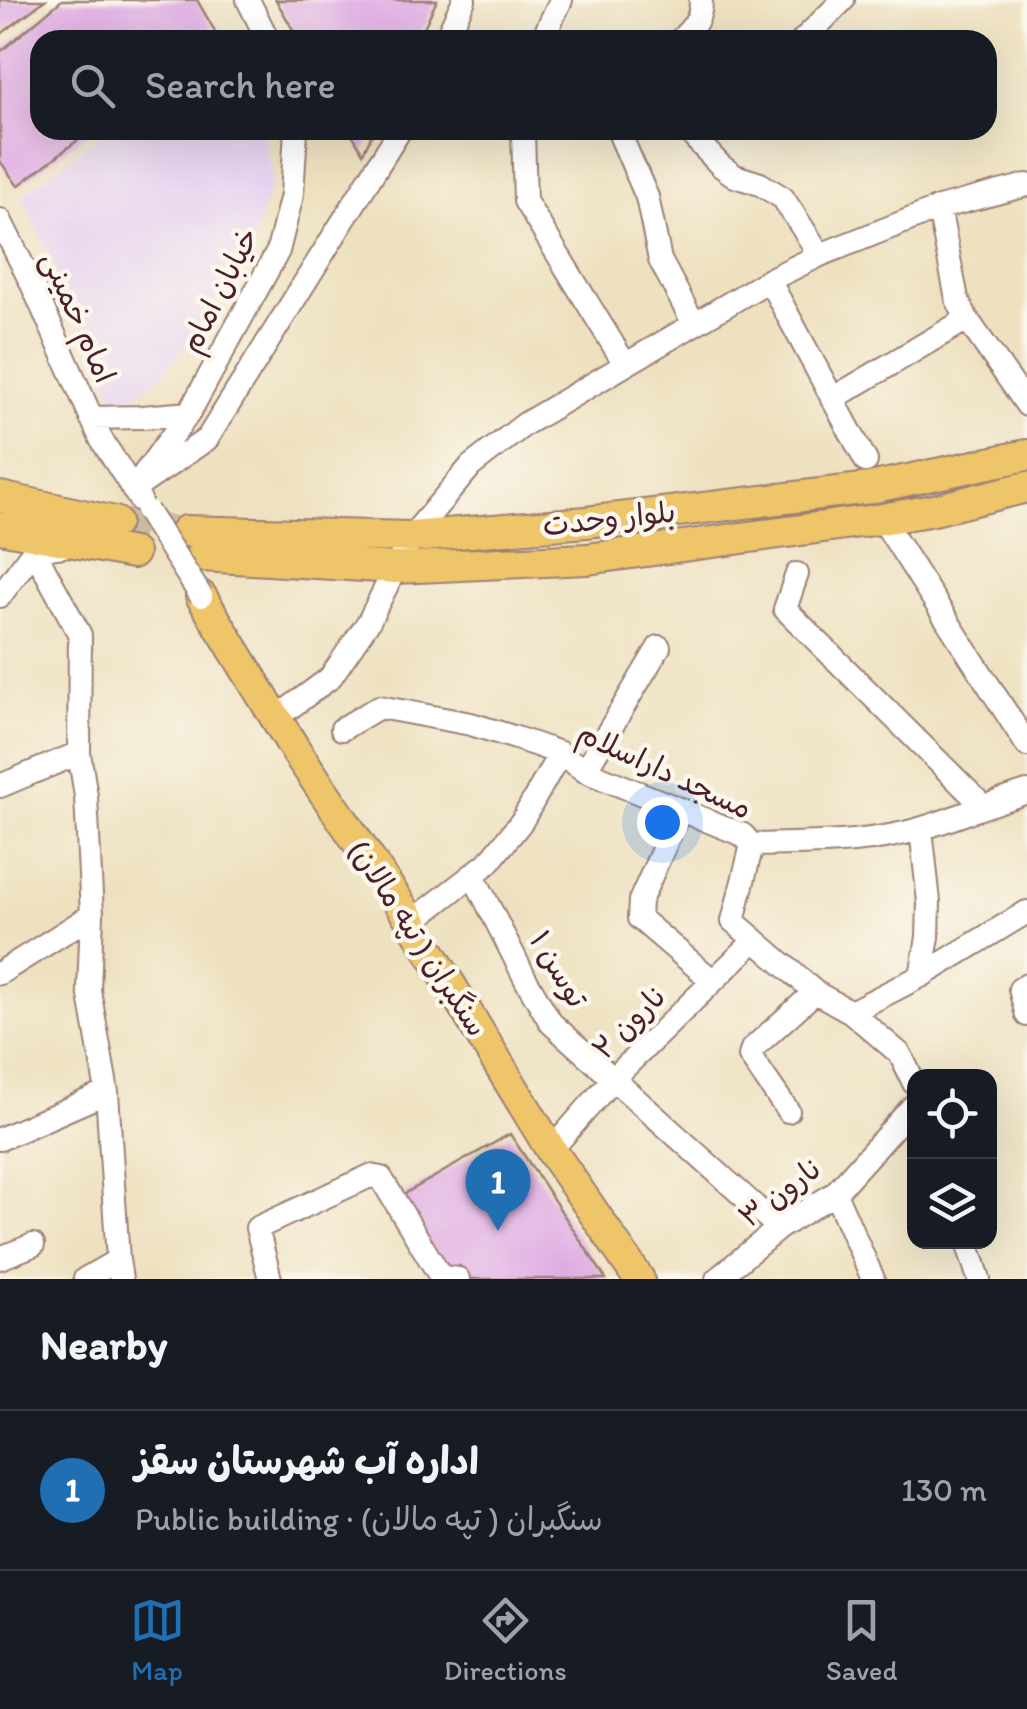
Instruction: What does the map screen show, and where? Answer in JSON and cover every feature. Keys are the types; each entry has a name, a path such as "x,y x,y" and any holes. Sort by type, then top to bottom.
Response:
{"main road":[{"name":"بلوار وحدت","path":"1027,455 870,488 586,522 410,536 194,544 396,568 587,559 882,519 1027,486"},
{"path":"0,497 115,522"},
{"path":"0,528 132,552"},
{"name":"سنگبران ( تپه مالان)","path":"201,596 296,751 412,922 551,1150 639,1279"}],"street":[{"path":"248,0 263,30"},
{"path":"450,30 464,0"},
{"path":"547,30 561,0"},
{"path":"690,30 701,15 701,0"},
{"path":"813,30 843,0"},
{"name":"خیابان امام","path":"133,490 189,413 278,251 292,195 295,140"},
{"path":"133,490 207,439 393,140"},
{"path":"522,140 525,200 624,364"},
{"path":"622,140 647,197 660,260 694,324"},
{"path":"696,140 734,176 760,184 783,198 820,255"},
{"path":"276,718 330,678 369,621 410,536 472,466 525,424 770,280 820,255 939,208 1027,184"},
{"path":"939,208 957,299 966,319 1027,405"},
{"name":"امام خمینی","path":"3,229 96,428 201,596"},
{"path":"770,280 866,461"},
{"path":"832,399 966,319"},
{"path":"96,428 142,417 189,413"},
{"path":"882,519 1027,745"},
{"path":"0,596 34,550 81,544"},
{"path":"34,550 80,634 79,753 86,796 92,915 88,990 107,1092 119,1269 85,1279"},
{"path":"797,574 785,609 982,806"},
{"path":"585,771 660,647"},
{"name":"مسجد داراسلام","path":"342,730 380,707 471,724 560,753 585,771 743,835 752,845 848,842 921,829 1027,792"},
{"path":"0,786 79,753"},
{"path":"412,922 489,862 522,821 560,753"},
{"path":"681,809 640,901 638,918 713,981"},
{"path":"921,829 929,902 921,976"},
{"path":"752,845 733,921 815,992 851,1012 900,1054 907,1069"},
{"name":"توسن ۱","path":"473,875 551,1023 780,1228"},
{"path":"851,1012 921,976 1027,912"},
{"path":"0,972 92,915"},
{"name":"نارون ۲","path":"551,1150 613,1078 754,940"},
{"path":"1023,987 1027,1016"},
{"path":"788,1111 750,1056 752,1049 815,992"},
{"path":"0,1139 107,1092"},
{"name":"نارون ۳","path":"731,1274 780,1228 834,1193 907,1113"},
{"path":"270,1279 258,1228 370,1176 381,1178 439,1274 458,1279"},
{"path":"834,1193 873,1279"},
{"path":"0,1258 33,1244"},
{"path":"969,1249 979,1279"}],"shaded area":[{"path":"93,140 266,140 273,179 248,255 224,292 168,369 120,407 21,195"}],"building":[{"path":"0,0 45,0 0,35"},
{"path":"62,0 197,0 214,30 30,30 30,140 78,140 18,186 0,161 0,52"},
{"path":"276,0 437,0 423,30 293,30"},
{"path":"356,140 369,140 363,153"},
{"path":"510,1134 606,1279 468,1279 460,1266 446,1271 399,1197"}],"tunnel":[{"path":"115,522 183,532"}],"place":[{"name":"اداره آب شهرستان سقز","path":"498,1231"}]}
